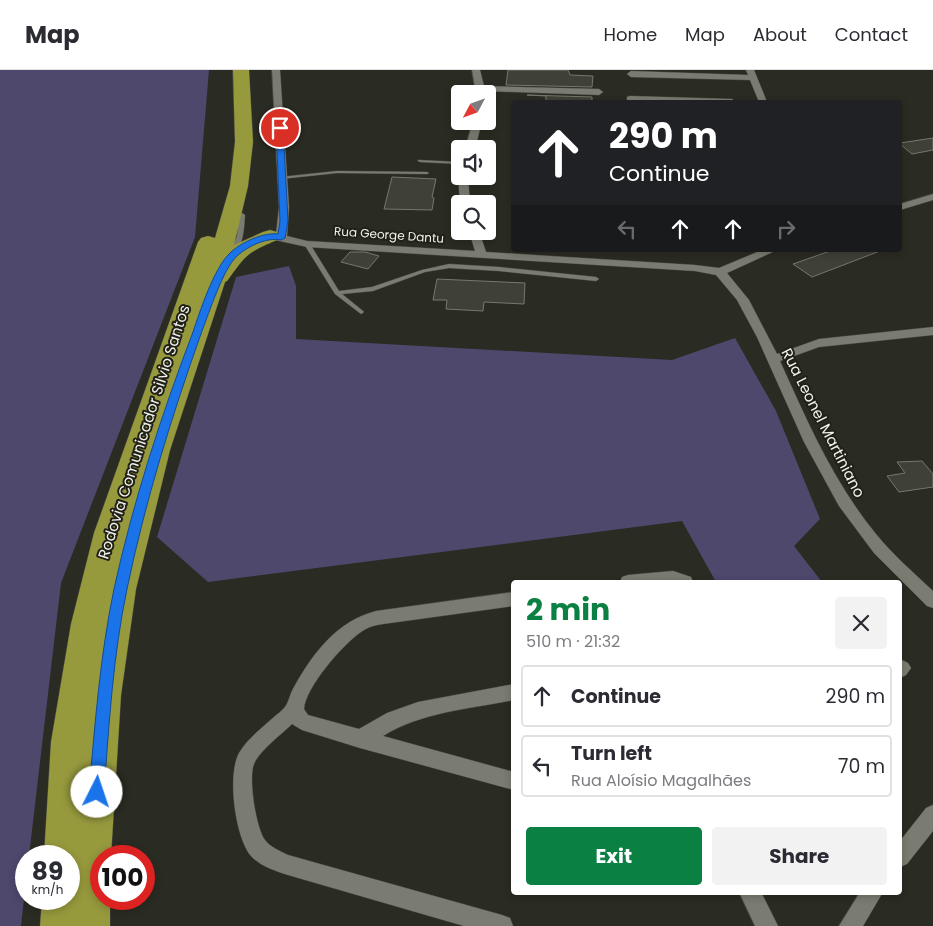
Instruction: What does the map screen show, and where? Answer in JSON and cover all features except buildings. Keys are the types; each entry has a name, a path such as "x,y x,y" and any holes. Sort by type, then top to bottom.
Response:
{"highway":[{"name":"Rodovia Comunicador Silvio Santos","path":"63,845 68,742 87,624 108,533 207,245 219,204 225,173 227,144 228,70"},
{"name":"Rodovia Comunicador Silvio Santos","path":"90,926 92,850 104,695 121,589 156,450 212,291 239,186 244,142 241,70"},
{"path":"239,186 242,215 248,224 276,237"},
{"path":"212,291 232,255 246,246 276,237"},
{"path":"60,926 61,910"}],"street":[{"path":"276,70 284,221 276,237"},
{"path":"476,70 479,85"},
{"path":"631,74 752,74 762,100"},
{"path":"496,90 599,92"},
{"path":"630,99 641,100"},
{"path":"902,206 933,197"},
{"name":"Rua George Dantu","path":"276,237 307,244 695,268 720,272"},
{"path":"476,240 480,254"},
{"path":"720,272 766,252"},
{"name":"Rua Leonel Martiniano","path":"720,272 748,311 796,412 841,498 865,531 933,601"},
{"path":"772,360 819,343 933,331"},
{"path":"650,580 673,578 679,580"},
{"path":"502,926 288,865 273,858 258,847 249,827 243,780 246,761 294,711 300,692 318,664 342,636 358,624 384,617 511,599"},
{"path":"360,739 394,719 418,710 511,693"},
{"path":"294,711 296,717 302,722 511,780"},
{"path":"902,854 933,815"},
{"path":"751,895 767,926"},
{"path":"850,926 872,895"}],"lane":[{"path":"420,161 451,163"},
{"path":"281,178 337,172 427,173"},
{"path":"232,255 240,236 242,215"},
{"path":"307,244 337,293 361,312"},
{"path":"337,293 373,289 424,271 449,266 596,279"}],"shaded area":[{"path":"0,70 209,70 195,237 61,583 30,845 15,845 15,910 23,910 21,926 0,926"},
{"path":"289,266 296,286 296,339 672,360 735,338 776,411 820,519 794,546 820,580 715,580 682,521 208,582 157,537 236,277"}],"route":[{"path":"97,792 104,695 121,589 156,450 212,291 232,255 240,249 270,236 281,238 284,207 280,128"}]}
